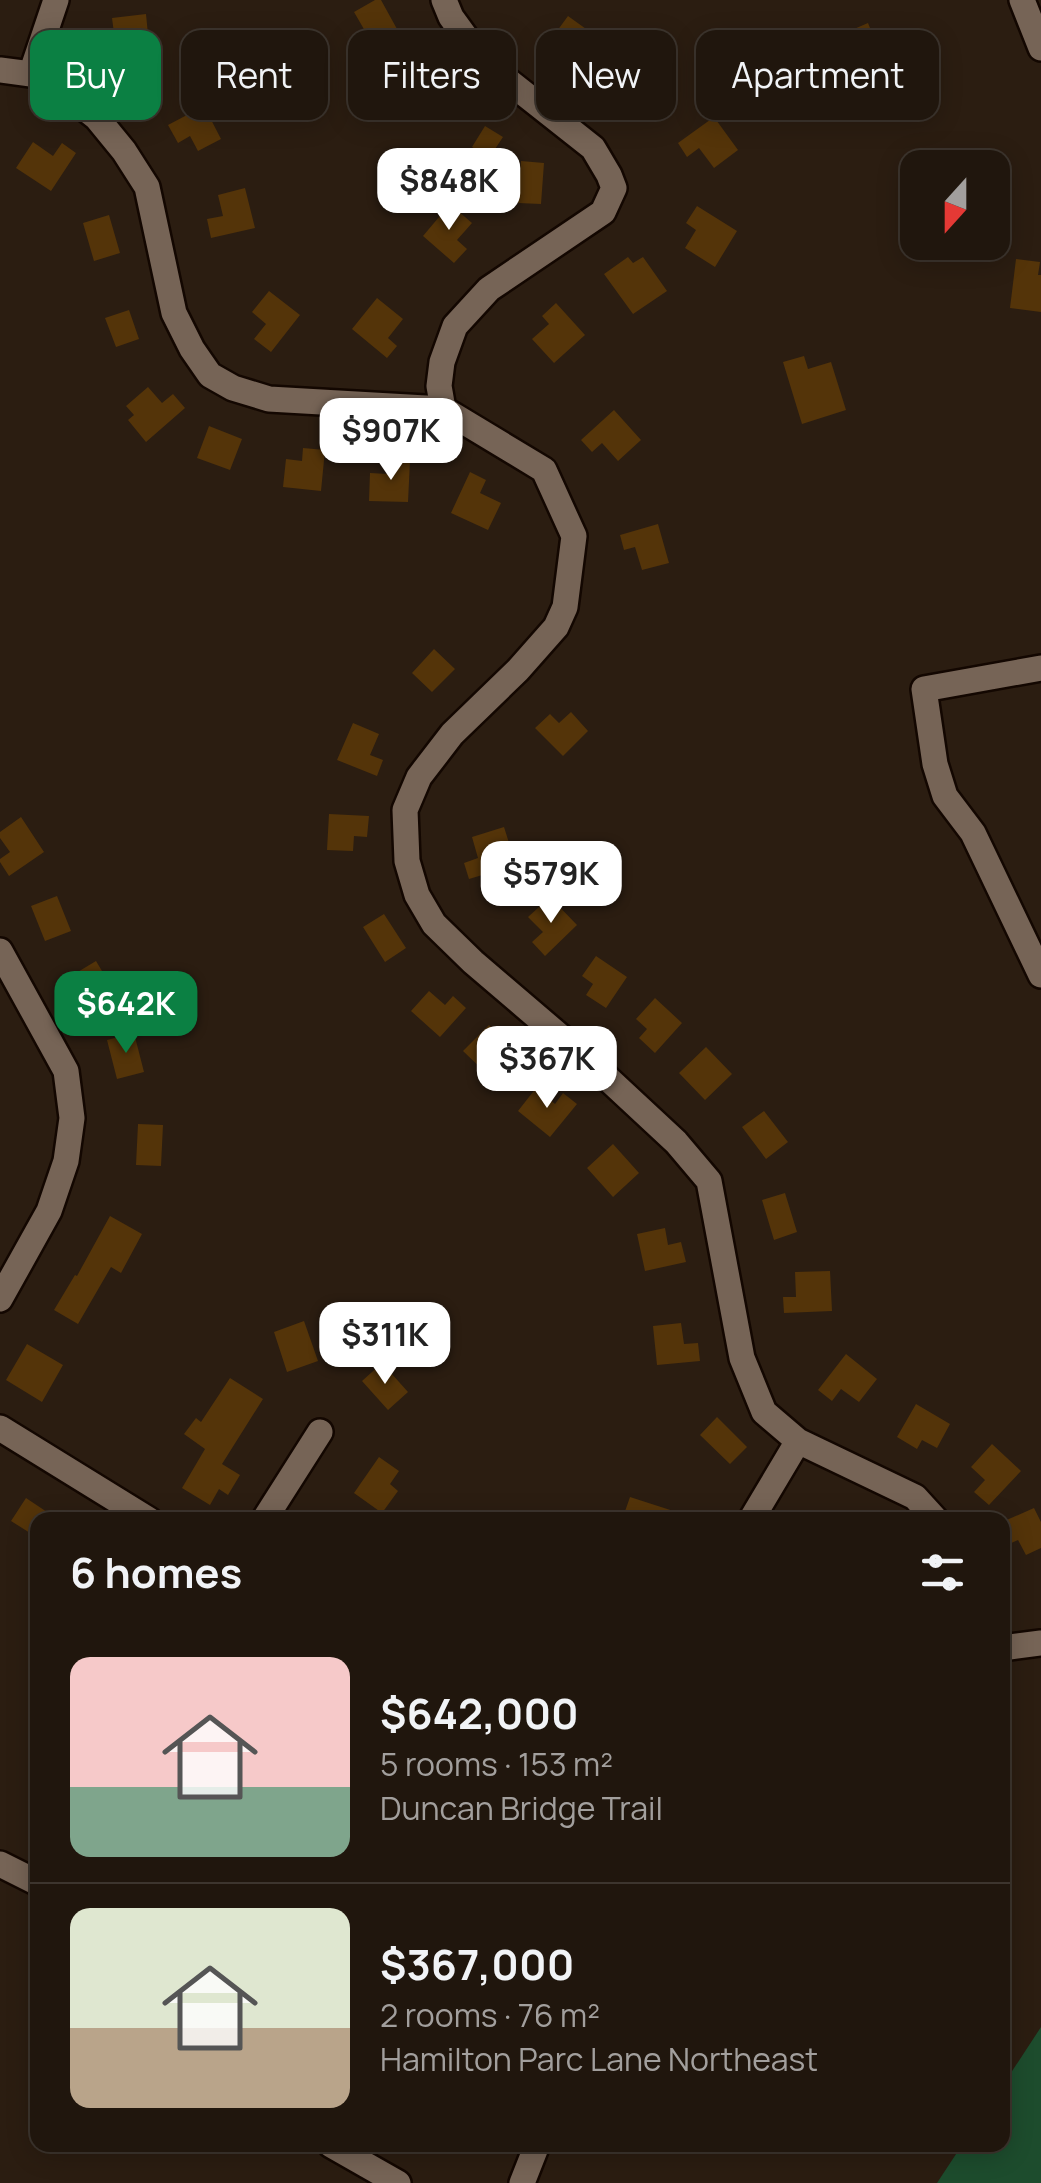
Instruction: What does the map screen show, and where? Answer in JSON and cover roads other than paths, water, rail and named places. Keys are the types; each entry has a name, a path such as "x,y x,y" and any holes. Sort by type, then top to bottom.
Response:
{"street":[{"path":"46,30 56,0"},
{"path":"442,409 442,362 454,326 489,288 602,212 614,188 592,148 483,62 451,17 444,0"},
{"path":"1022,0 1038,33"},
{"path":"0,70 30,74"},
{"path":"99,120 147,188 174,312 210,375 232,388 269,400 442,409 544,470 574,536 566,607 556,626 518,670 452,734 419,777 405,810 407,861 417,895 434,924 676,1142 709,1180 742,1358 764,1412 798,1440 915,1497 929,1512"},
{"path":"1041,668 924,689 934,764 945,796 972,833 1041,975"},
{"path":"0,951 66,1071 72,1118 66,1161 49,1211 0,1299"},
{"path":"0,1428 136,1512"},
{"path":"269,1512 320,1432"},
{"path":"755,1512 798,1440"},
{"path":"1010,1647 1041,1644"},
{"path":"0,1864 30,1879"},
{"path":"343,2152 398,2183"},
{"path":"522,2183 534,2152"}]}
